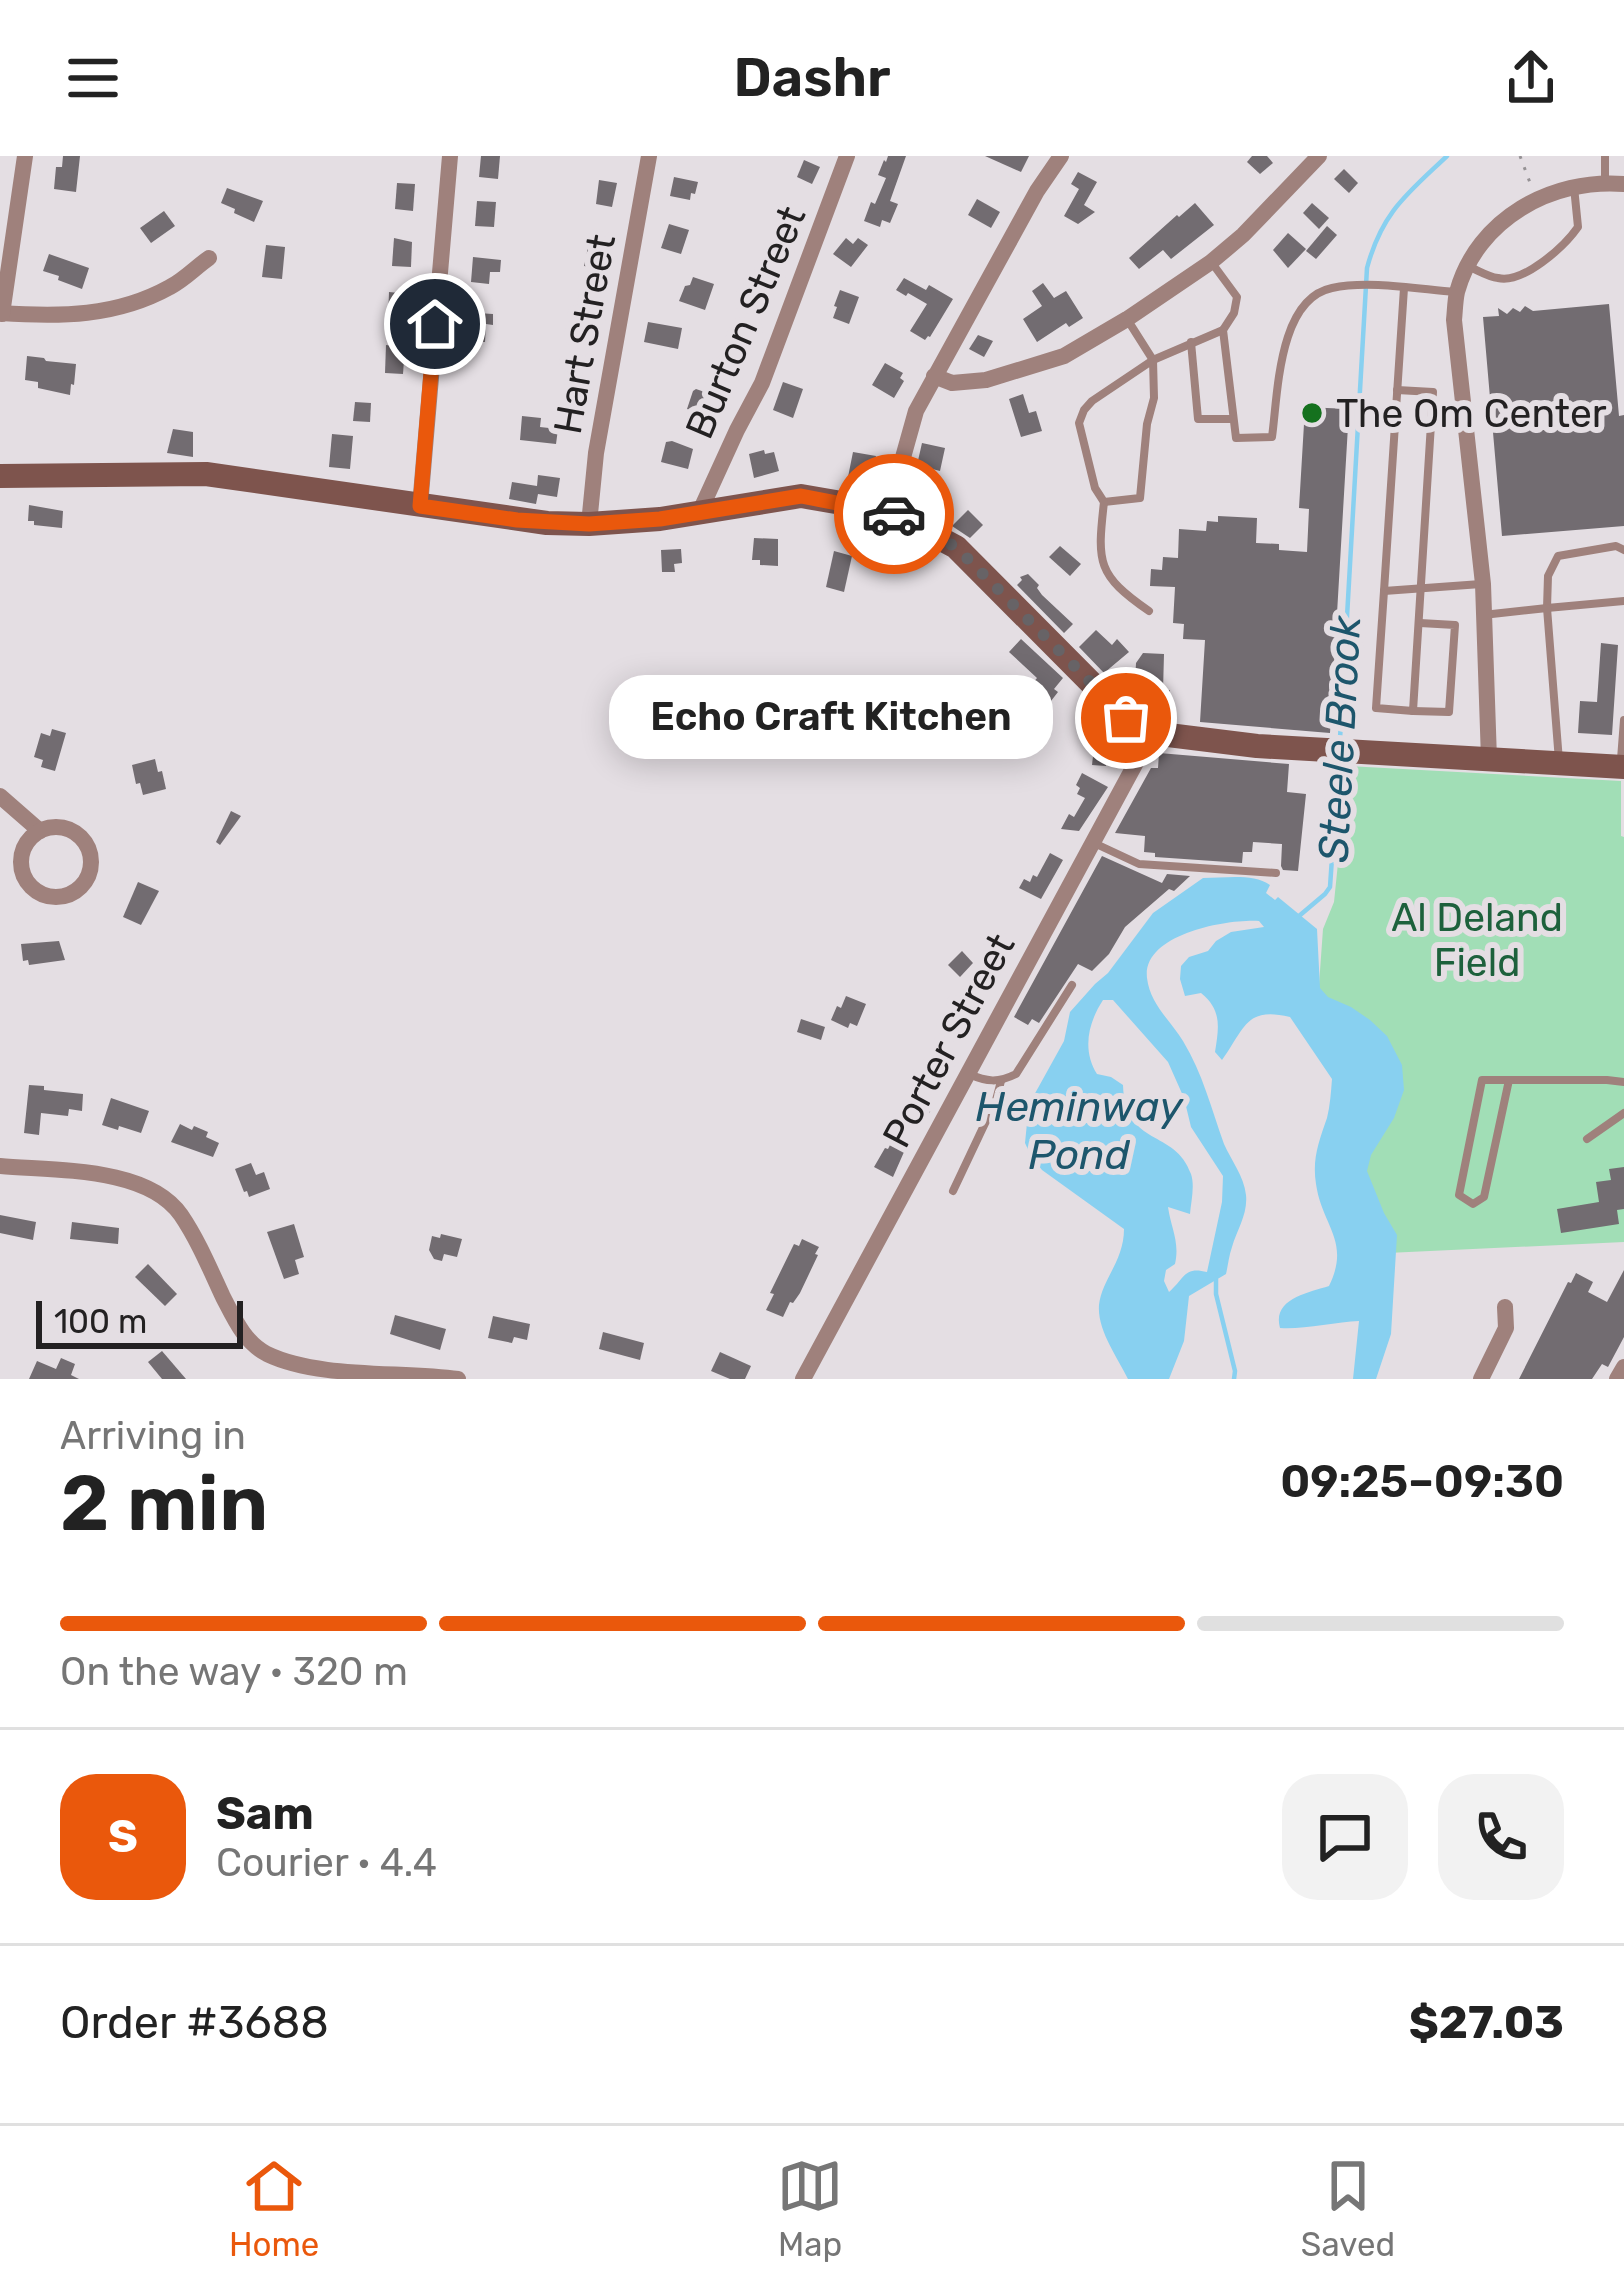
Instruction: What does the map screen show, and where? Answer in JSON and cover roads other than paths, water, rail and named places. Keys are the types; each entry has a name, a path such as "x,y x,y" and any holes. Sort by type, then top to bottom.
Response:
{"main road":[{"path":"0,476 206,475 488,517 589,524 660,519 801,496 888,511 956,547 1126,718 1152,733 1257,746 1622,767"}],"street":[{"path":"26,156 1,314 73,317 118,309 172,286 209,257"},
{"path":"420,506 449,156"},
{"name":"Hart Street","path":"589,524 596,453 650,156"},
{"name":"Burton Street","path":"700,511 762,383 847,156"},
{"path":"888,511 916,411 1061,156"},
{"path":"934,376 952,382 986,380 1064,356 1211,262 1319,156"},
{"path":"1489,759 1483,584 1454,320 1457,292 1477,249 1519,208 1574,187 1615,183"},
{"name":"Porter Street","path":"802,1379 1152,733"},
{"path":"0,796 40,831"},
{"path":"68,829 87,845 90,869 71,894 45,895 25,878 21,866 25,846 40,831 68,829"},
{"path":"0,1166 112,1177 142,1184 163,1196 179,1212 234,1320 264,1352 288,1362 353,1373 458,1379"},
{"path":"1481,1379 1506,1328 1505,1307"},
{"path":"1617,1379 1624,1367"}],"lane":[{"path":"1605,156 1615,183"},
{"path":"1469,267 1501,280 1521,277 1578,227 1574,187"},
{"path":"1149,611 1121,592 1101,561 1104,502 1095,488 1079,423 1092,401 1153,360 1223,330 1237,297 1211,262"},
{"path":"1223,330 1235,438 1272,437 1283,353 1290,328 1304,305 1326,288 1457,292"},
{"path":"1404,288 1376,708 1449,712 1455,625 1420,623"},
{"path":"1104,502 1141,498 1144,444 1154,398 1153,360 1127,319"},
{"path":"1191,342 1198,419 1233,418"},
{"path":"1397,390 1433,392 1413,711"},
{"path":"1559,763 1548,576 1558,556 1616,546 1624,550"},
{"path":"1384,591 1483,584"},
{"path":"1484,615 1624,601"},
{"path":"1622,767 1624,720"},
{"path":"1093,842 1139,864 1276,872"},
{"path":"968,1073 985,1082 1016,1074 1072,986"},
{"path":"1509,1080 1484,1197 1473,1204 1459,1195 1482,1080 1509,1080 1624,1082"},
{"path":"953,1191 1001,1081"},
{"path":"1587,1139 1624,1113"}],"water":[{"name":"Heminway Pond","path":"1203,878 1247,878 1270,885 1266,893 1275,900 1278,897 1317,929 1320,988 1370,1020 1387,1036 1402,1065 1404,1090 1367,1171 1397,1235 1391,1334 1376,1379 1353,1379 1359,1321 1280,1328 1286,1304 1329,1286 1335,1270 1336,1245 1315,1175 1332,1079 1290,1017 1275,1014 1248,1022 1222,1060 1215,1052 1218,1027 1213,1006 1201,993 1185,996 1180,979 1181,966 1189,957 1208,951 1231,932 1264,927 1259,921 1189,932 1158,950 1149,963 1152,996 1196,1066 1243,1181 1246,1202 1226,1274 1189,1296 1184,1341 1169,1379 1128,1379 1109,1344 1099,1305 1121,1251 1124,1229 1042,1170 1025,1143 1027,1123 1033,1097 1064,1041 1070,1012 1108,973 1153,913","holes":["1103,1000 1113,1000 1168,1062 1191,1127 1223,1176 1207,1272 1189,1272 1169,1292 1164,1281 1166,1270 1175,1264 1176,1249 1168,1207 1190,1214 1192,1179 1184,1160 1132,1119 1123,1085 1097,1074 1092,1065 1091,1027"]}],"waterway":[{"name":"Steele Brook","path":"1340,739 1367,268 1388,218 1447,156"},
{"name":"Steele Brook","path":"1299,916 1330,887 1339,756"},
{"name":"Steele Brook","path":"1216,1279 1234,1379"}],"place":[{"name":"The Om Center","path":"1312,413"},
{"name":"Echo Craft Kitchen","path":"1126,718"}],"park label":[{"name":"Al Deland Field","path":"1477,940"}]}
